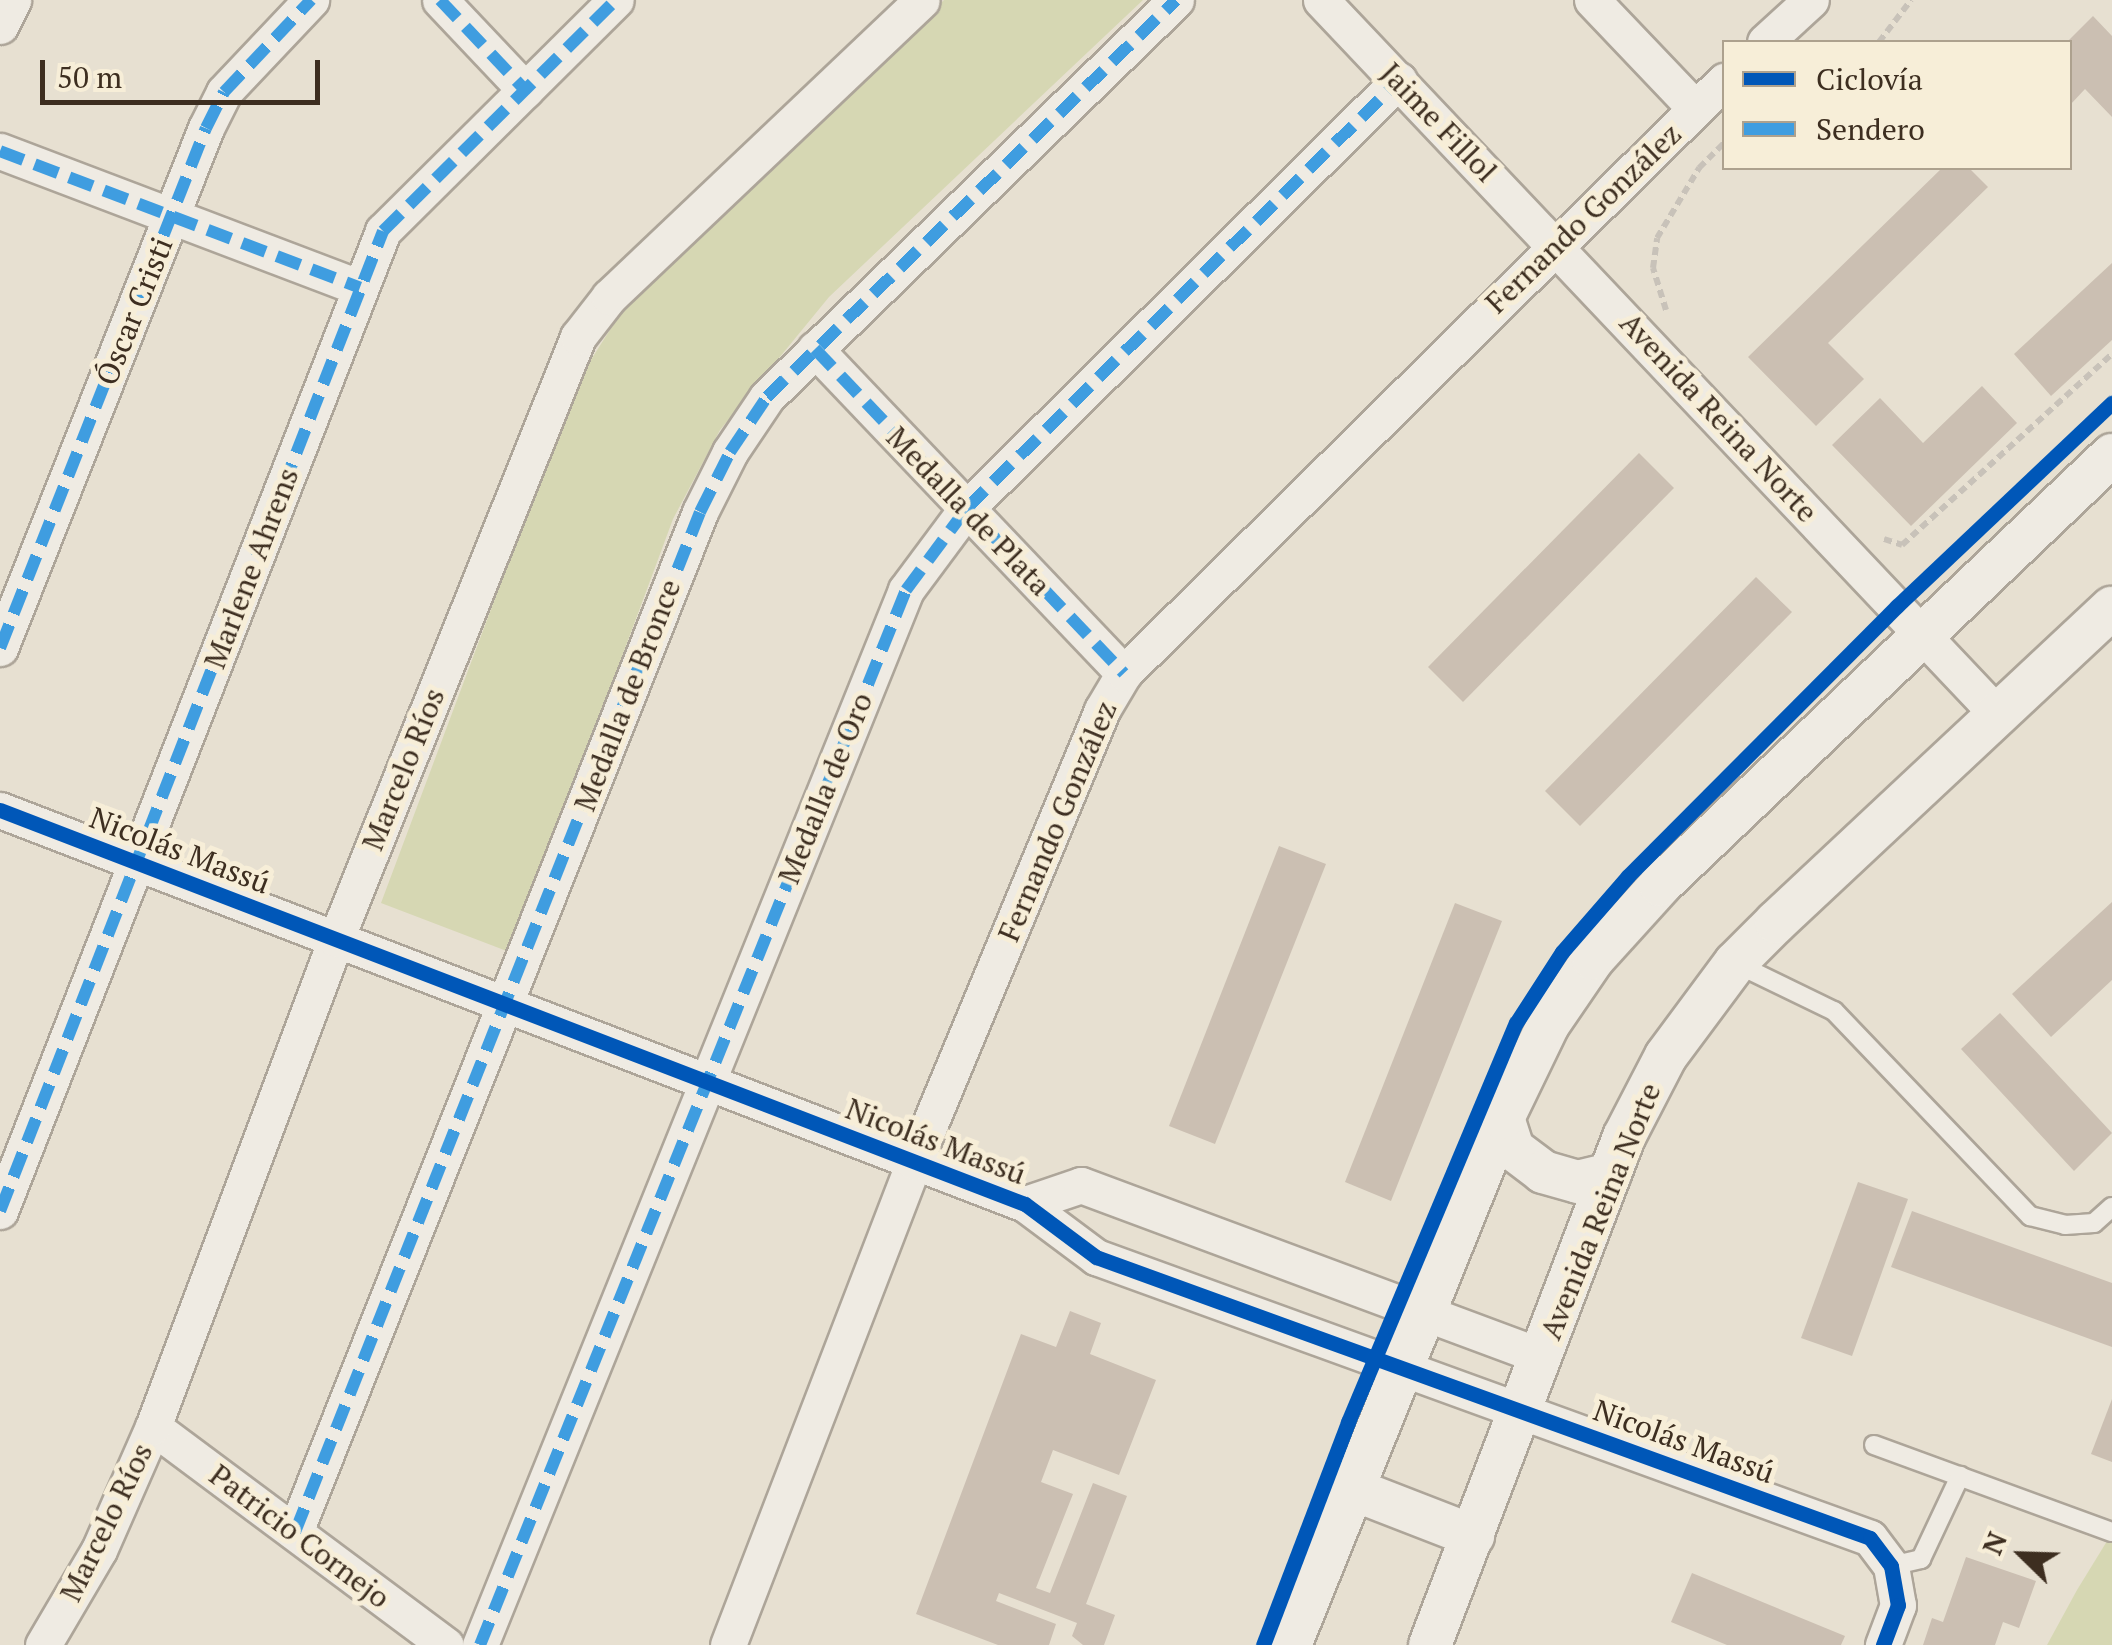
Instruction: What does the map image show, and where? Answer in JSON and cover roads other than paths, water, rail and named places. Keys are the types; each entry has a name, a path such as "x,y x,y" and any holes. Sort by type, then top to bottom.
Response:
{"street":[{"path":"0,26 14,0"},
{"name":"Óscar Cristi","path":"0,648 224,92 310,0"},
{"path":"440,0 525,90"},
{"name":"Marlene Ahrens","path":"0,1212 382,231 616,0"},
{"name":"Marcelo Ríos","path":"42,1645 98,1550 153,1426 336,939 578,337 609,297 922,0"},
{"name":"Medalla de Bronce","path":"295,1532 700,512 767,398 1176,0"},
{"name":"Jaime Fillol","path":"1321,0 1556,244"},
{"path":"1592,0 1695,108"},
{"path":"1767,40 1810,0"},
{"name":"Medalla de Oro","path":"480,1645 894,615 925,559 967,508 1398,80"},
{"name":"Fernando González","path":"728,1645 914,1162 1102,710 1124,673 1722,82"},
{"path":"0,151 360,288"},
{"name":"Avenida Reina Norte","path":"1556,244 1998,714"},
{"name":"Medalla de Plata","path":"816,349 1124,673"},
{"path":"1290,1645 1502,1118 1548,1025 1593,958 1660,885 2112,455"},
{"name":"Avenida Reina Norte","path":"1430,1645 1610,1174 1666,1056 1735,963 2112,608"},
{"name":"Nicolás Massú","path":"0,810 1025,1204 1096,1257 1870,1538 1891,1566"},
{"path":"1502,1118 1513,1149 1543,1172 1578,1182 1610,1174"},
{"name":"Nicolás Massú","path":"1025,1204 1081,1184 1540,1356"},
{"name":"Patricio Cornejo","path":"153,1426 446,1645"},
{"path":"1352,1488 1474,1536"},
{"path":"1884,1645 1898,1605 1891,1566"}],"lane":[{"path":"1735,963 1834,1011 2030,1216 2065,1225 2094,1223 2112,1207"},
{"path":"1874,1445 2112,1532"},
{"path":"1891,1566 1921,1559 1960,1476"}]}
